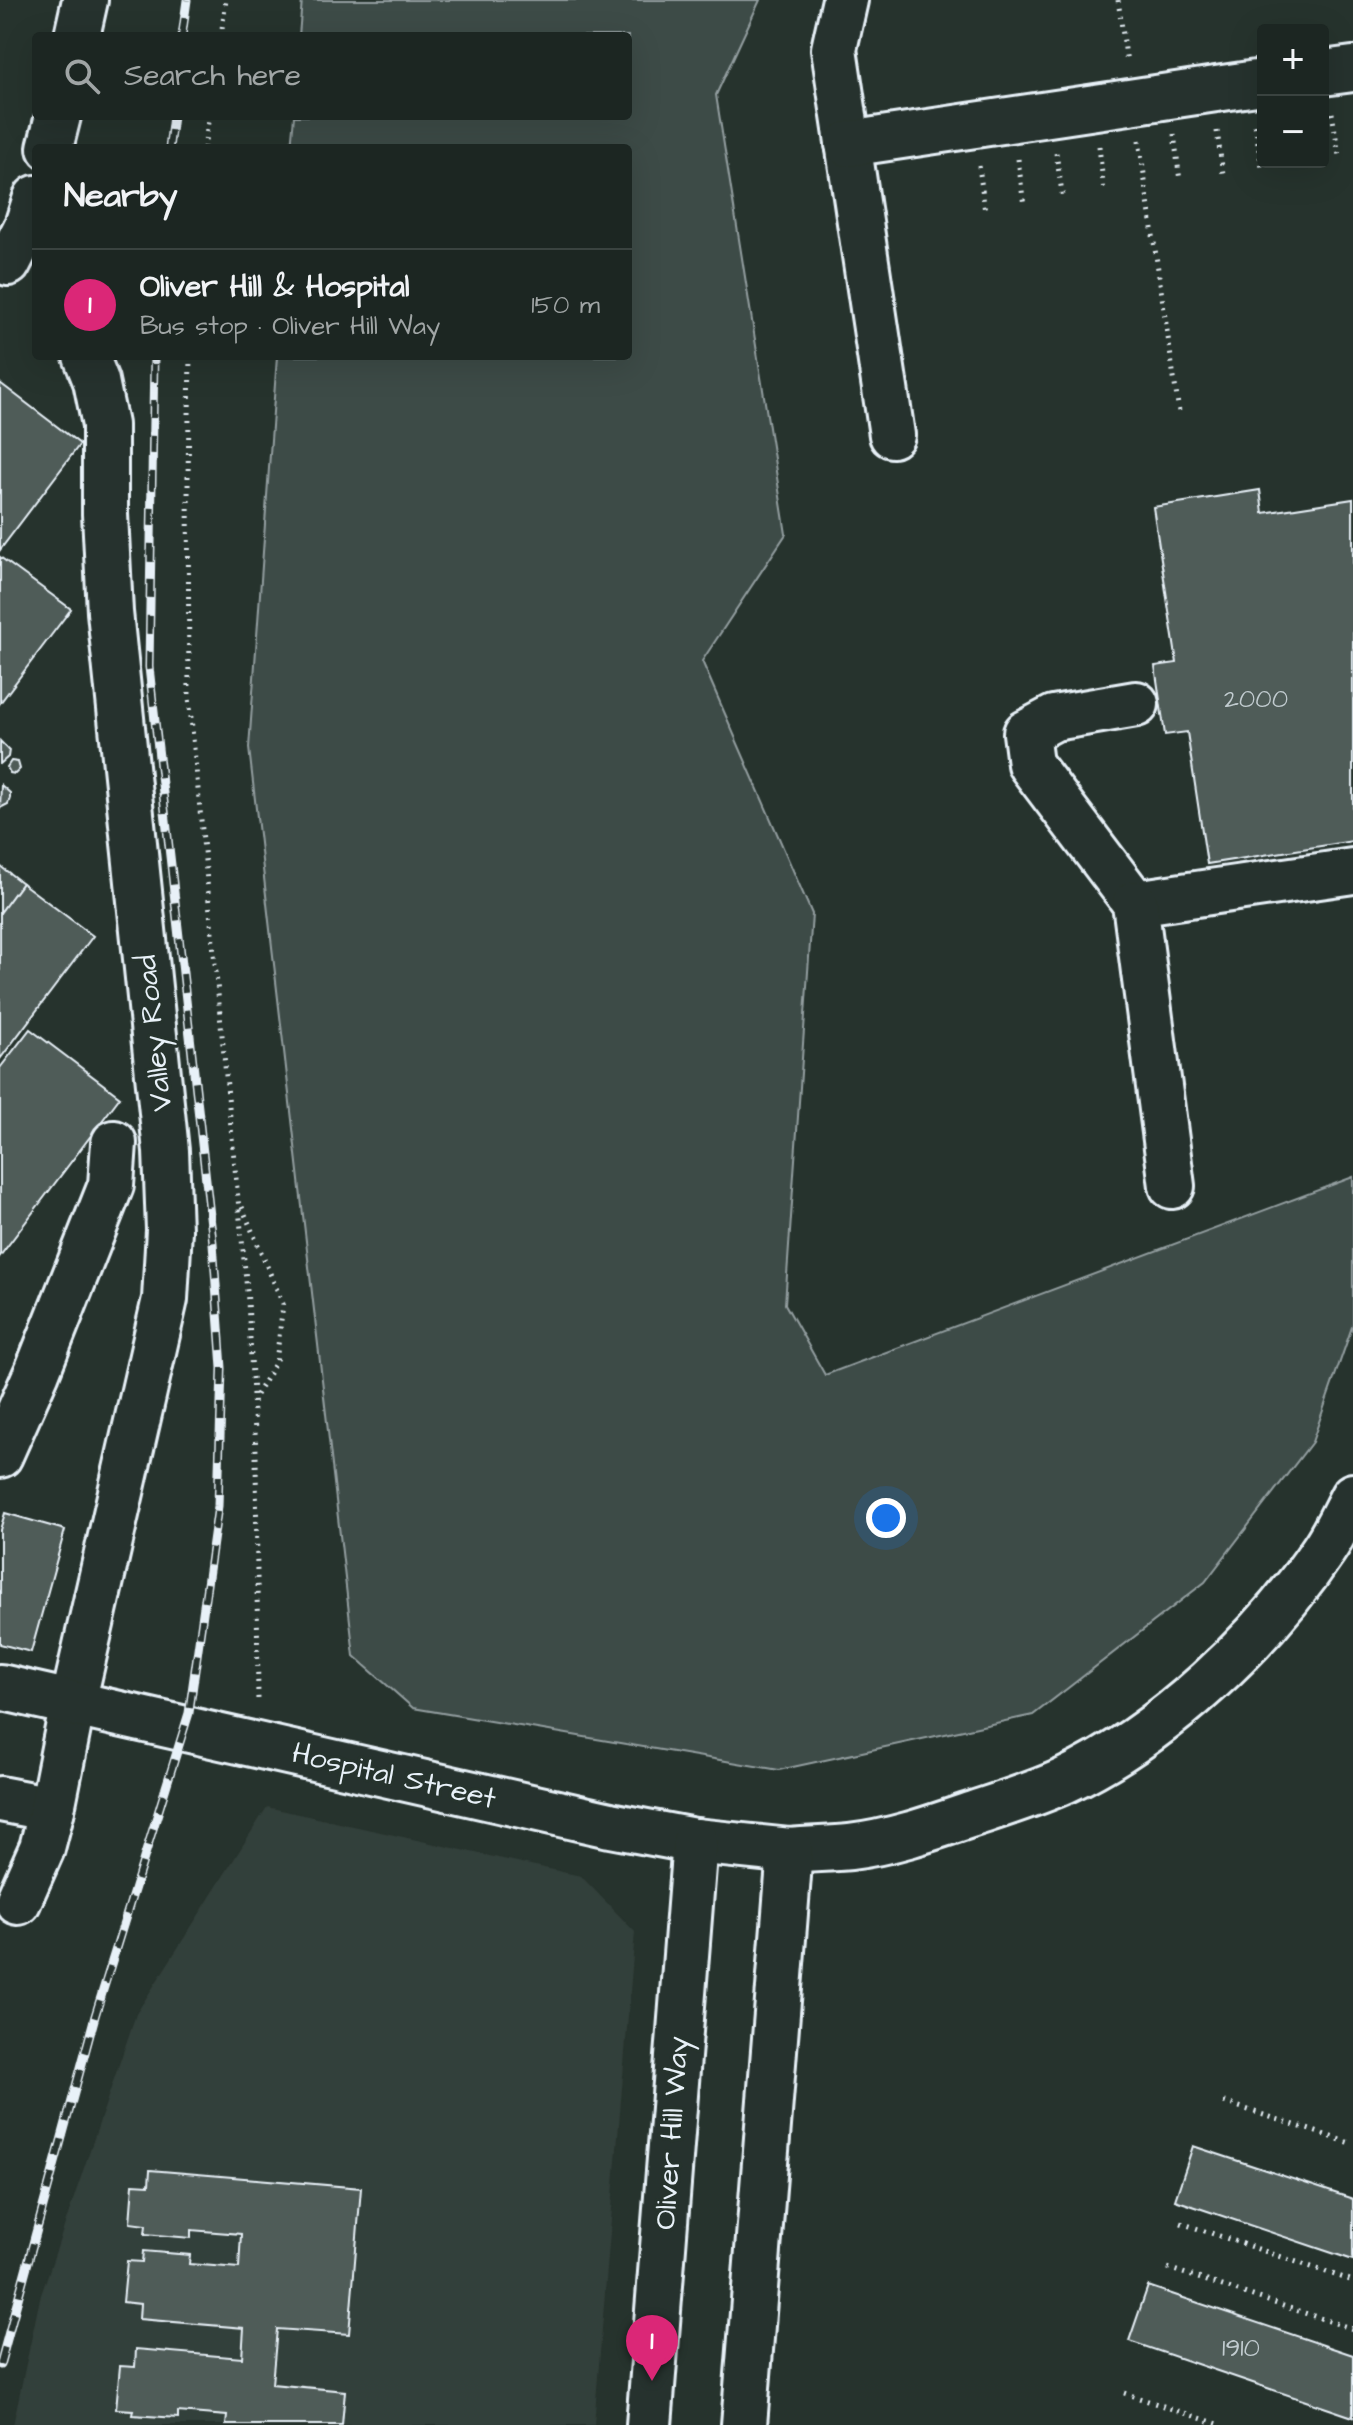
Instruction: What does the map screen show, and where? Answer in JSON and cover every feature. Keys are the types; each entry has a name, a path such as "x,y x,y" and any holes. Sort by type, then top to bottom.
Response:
{"street":[{"path":"78,32 85,0"},
{"path":"845,0 834,49 892,435"},
{"path":"1329,90 1353,69"},
{"path":"848,144 1257,102"},
{"path":"51,144 57,120"},
{"path":"15,269 32,210"},
{"name":"Valley Road","path":"18,1902 42,1848 52,1809 73,1703 165,1299 169,1230 166,1151 110,612 105,425 96,381 88,360"},
{"path":"1136,704 1054,718 1026,733 1030,764 1135,903 1172,1186"},
{"path":"1135,903 1353,871"},
{"path":"0,1455 111,1185 114,1143"},
{"name":"Hospital Street","path":"0,1687 610,1825 695,1841 790,1851 851,1847 913,1834 1056,1784 1135,1740 1187,1701 1282,1604 1324,1549 1353,1496"},
{"path":"0,1799 52,1809"},
{"name":"Oliver Hill Way","path":"649,2425 695,1841"},
{"path":"744,2425 790,1851"}],"path":[{"path":"222,32 226,0"},
{"path":"1328,96 1339,156"},
{"path":"205,144 208,120"},
{"path":"1217,128 1223,174"},
{"path":"1138,133 1179,412"},
{"path":"1174,134 1180,181"},
{"path":"1099,146 1104,193"},
{"path":"1056,152 1063,199"},
{"path":"1018,158 1024,206"},
{"path":"979,164 985,212"},
{"path":"190,360 189,697 240,1202 253,1399 258,1745"},
{"path":"240,1202 283,1304 276,1362 253,1399"},
{"path":"1224,2102 1353,2144"},
{"path":"1181,2223 1353,2281"},
{"path":"1168,2268 1353,2329"},
{"path":"1124,2393 1221,2425"}],"shaded area":[{"path":"302,0 760,0 716,95 786,534 702,661 812,914 785,1304 825,1375 1353,1177 1353,1324 1312,1442 1205,1582 1033,1715 779,1770 413,1708 354,1656 249,748 277,360 632,360 632,144 291,144 294,120 632,120 632,32 299,32"},
{"path":"267,1807 581,1876 635,1932 594,2425 13,2425 40,2298 136,2014"}],"building":[{"path":"0,383 80,444 0,550"},
{"path":"1260,490 1263,513 1353,499 1353,841 1207,864 1187,732 1165,735 1155,666 1177,663 1153,507"},
{"path":"0,557 71,609 0,703"},
{"path":"0,741 9,750 8,757 0,764"},
{"path":"11,761 18,762 20,769 15,774 10,773 7,767"},
{"path":"1,785 10,793 10,798 8,804 0,808"},
{"path":"0,866 22,883 0,913"},
{"path":"22,883 93,936 0,1059 0,913"},
{"path":"30,1029 120,1097 0,1256 0,1068"},
{"path":"5,1513 65,1530 31,1652 0,1644 0,1530"},
{"path":"1193,2146 1353,2199 1353,2260 1175,2200"},
{"path":"150,2170 361,2188 349,2334 277,2329 272,2384 345,2391 342,2425 226,2425 227,2416 178,2412 178,2418 132,2415 133,2410 116,2409 120,2366 135,2367 136,2349 242,2358 244,2328 139,2319 140,2304 123,2302 127,2261 142,2262 143,2251 190,2255 189,2264 239,2268 241,2234 191,2230 191,2238 145,2234 146,2225 130,2223 133,2184 149,2185"},
{"path":"1148,2286 1353,2355 1353,2417 1129,2341"}],"railway":[{"path":"183,32 187,0"},
{"path":"170,144 172,120"},
{"path":"0,2365 95,2016 189,1713 218,1506 222,1368 213,1243 149,667 154,360"}],"place":[{"name":"Oliver Hill & Hospital","path":"652,2381"}]}
